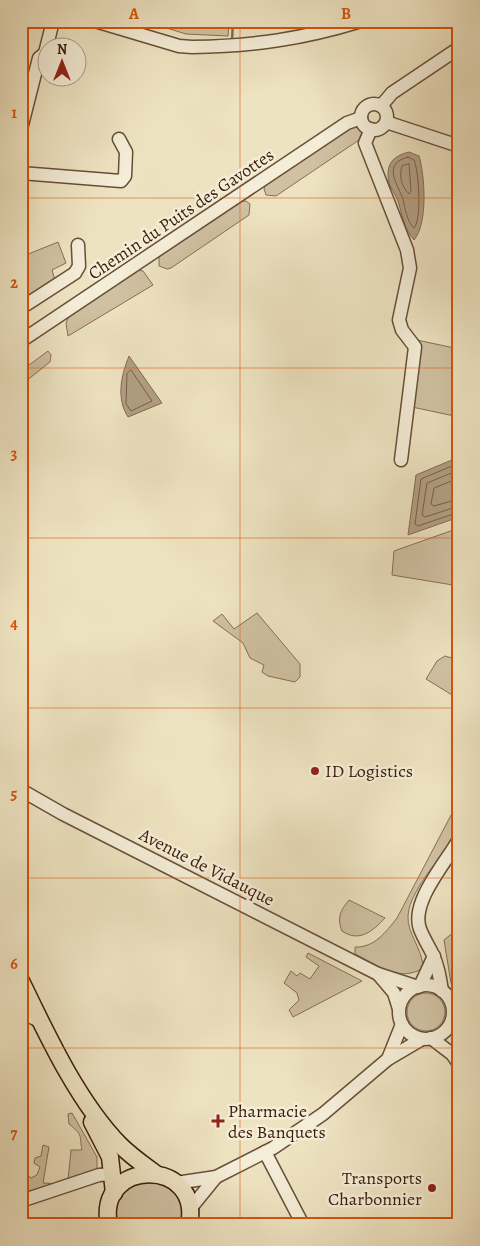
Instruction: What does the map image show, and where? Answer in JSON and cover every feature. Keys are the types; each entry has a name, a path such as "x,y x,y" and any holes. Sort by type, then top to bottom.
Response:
{"main road":[{"path":"21,981 64,1062 96,1115 121,1146 156,1174 176,1183 183,1190 190,1217"},
{"path":"21,992 28,1015 110,1157 114,1192 109,1218 95,1225"},
{"path":"114,1192 128,1179 137,1175 156,1174"}],"street":[{"path":"21,129 39,58 45,53 53,21"},
{"path":"95,21 179,46 192,47 278,42 304,37 361,21"},
{"path":"381,106 392,93 459,48"},
{"path":"367,105 381,106 386,112 386,122 380,128 371,129 364,125 361,118 362,111 367,105"},
{"name":"Chemin du Puits des Gavottes","path":"21,341 346,123 361,118"},
{"path":"386,122 459,146"},
{"path":"371,129 366,143 407,250 410,268 399,320 402,330 416,347 401,460"},
{"path":"21,172 121,181 125,176 126,152 118,139"},
{"path":"21,308 75,273 80,266 78,245"},
{"name":"Avenue de Vidauque","path":"21,790 63,814 378,974 419,986"},
{"path":"455,1059 452,1026 455,1009 442,991 434,956 420,929 418,910 424,894 459,839"},
{"path":"419,986 434,956"},
{"name":"Avenue de Vidauque","path":"378,974 394,993 399,1009"},
{"path":"442,991 431,986 419,986 408,991 399,1009 402,1024 410,1034 427,1039 455,1059"},
{"path":"388,1059 402,1024"},
{"path":"176,1183 216,1178 265,1152 323,1114 388,1059 452,1026"},
{"path":"265,1152 303,1225"},
{"path":"21,1200 99,1175 113,1174"},
{"path":"190,1217 216,1178"}],"shaded area":[{"path":"144,21 229,21 228,36 186,34"},
{"path":"361,128 362,136 359,140 276,196 266,195 264,189 266,184 348,129"},
{"path":"240,201 246,201 250,204 249,215 171,268 167,269 159,266 159,258 162,252"},
{"path":"58,242 66,263 52,270 55,280 21,303 21,257"},
{"path":"138,270 143,271 153,285 68,336 66,323 69,316"},
{"path":"417,340 459,349 459,417 412,407"},
{"path":"48,351 51,355 50,362 21,385 21,371"},
{"path":"459,528 459,586 392,575 394,551"},
{"path":"257,613 300,664 300,677 295,682 268,676 262,672 264,665 250,658 243,643 213,621 222,614 234,629"},
{"path":"445,656 459,660 457,698 426,679 437,661"},
{"path":"459,800 459,820 455,831 410,905 408,923 421,954 423,968 406,974 397,973 380,967 355,954 355,947 362,947 374,942 384,934 397,918"},
{"path":"349,900 385,918 371,931 360,936 354,936 342,931 340,917 342,910"},
{"path":"459,928 459,1000 451,983 444,940"},
{"path":"308,953 362,981 293,1017 289,1010 299,1000 297,993 284,983 291,971 297,976 300,973 310,979 319,966 306,957"},
{"path":"426,993 440,998 445,1012 440,1026 426,1031 412,1026 407,1012 412,998"},
{"path":"72,1113 97,1157 97,1173 68,1180 71,1150 82,1150 79,1134 69,1124 68,1114"},
{"path":"43,1145 49,1147 43,1183 61,1184 21,1198 21,1175 26,1174 31,1178 37,1175 40,1167 34,1163 35,1158 41,1156"},
{"path":"146,1179 169,1185 183,1204 182,1225 117,1225 116,1208 121,1196"}],"water":[{"path":"409,152 419,156 424,187 422,223 414,240 406,226 388,176 389,166 392,162 399,156"},
{"path":"129,356 162,403 128,417 122,402 121,387"},
{"path":"459,457 459,517 408,535 416,475"}],"waterway":[{"path":"232,41 233,21"}],"place":[{"name":"ID Logistics","path":"315,771"},
{"name":"Pharmacie des Banquets","path":"218,1121"},
{"name":"Transports Charbonnier","path":"432,1188"}]}
